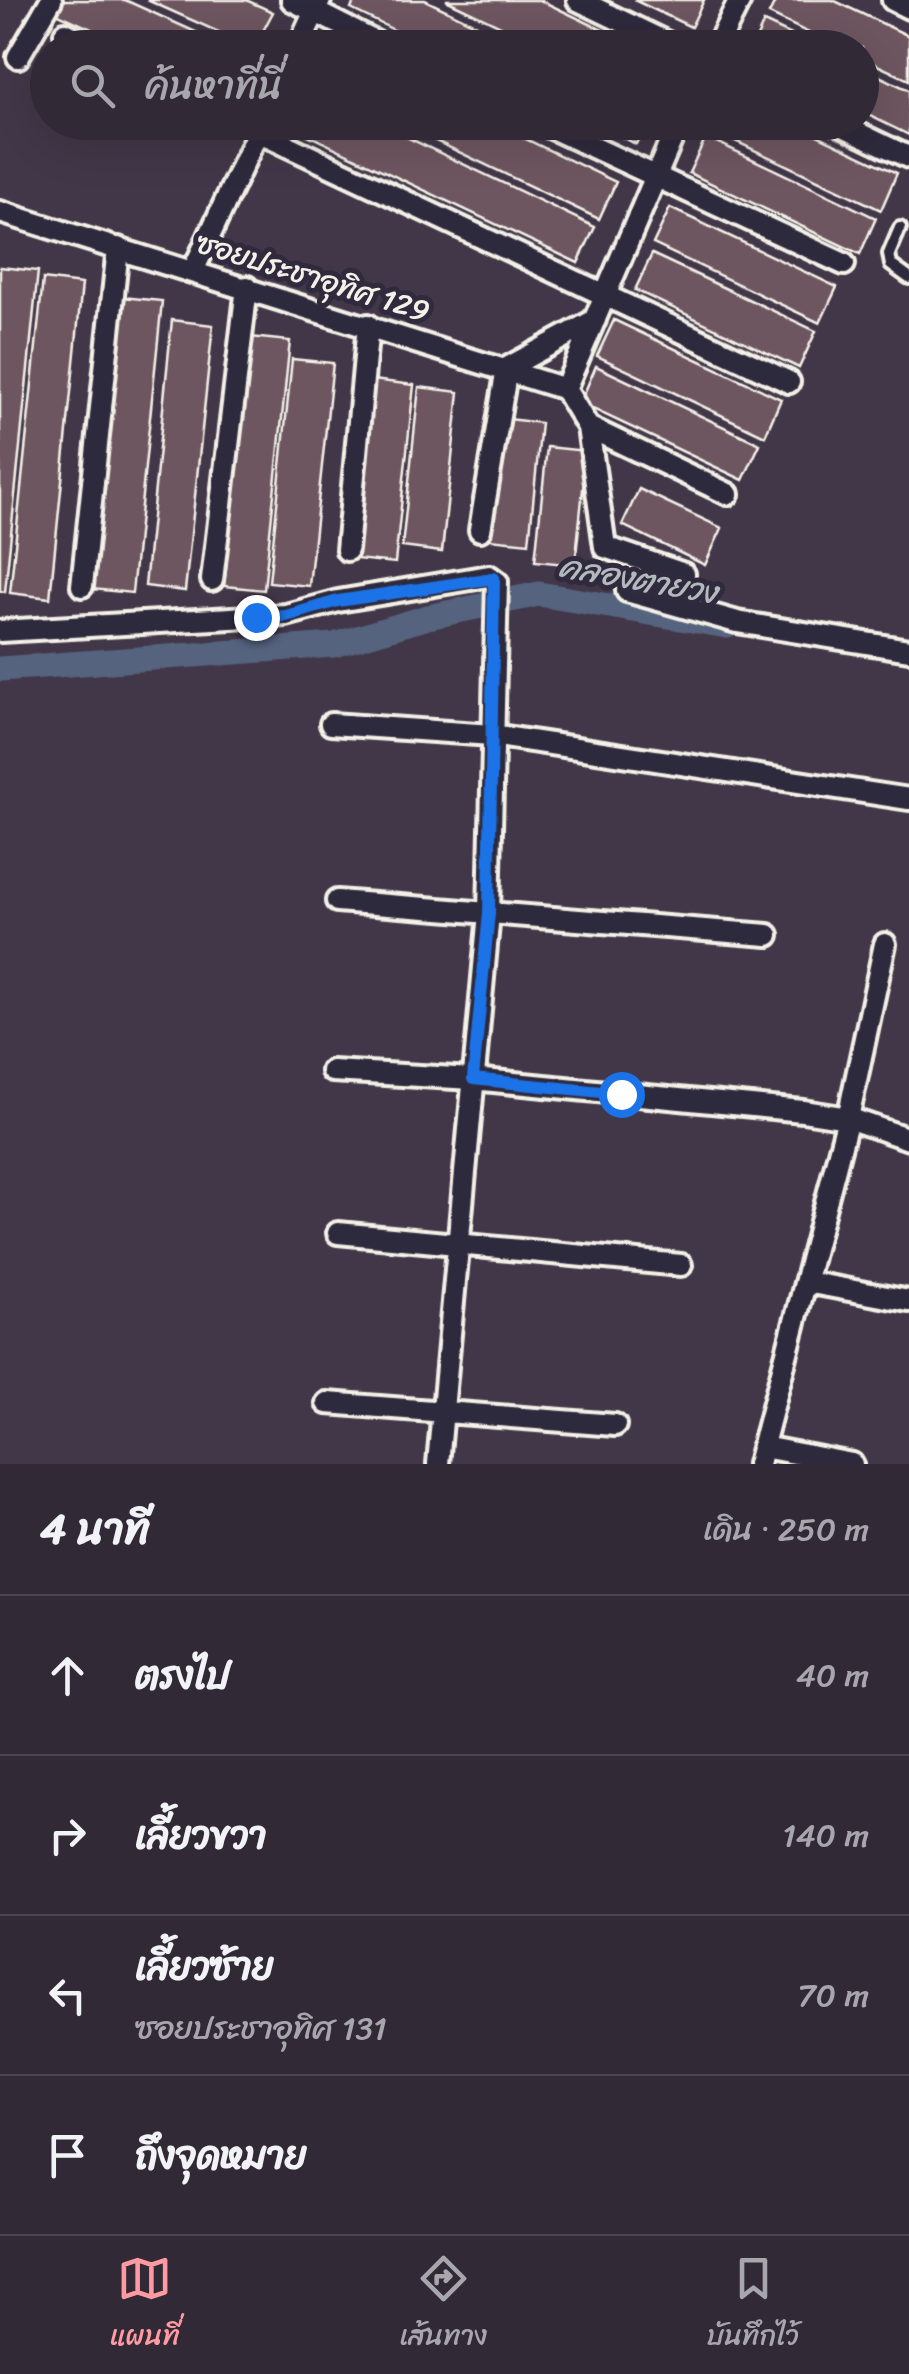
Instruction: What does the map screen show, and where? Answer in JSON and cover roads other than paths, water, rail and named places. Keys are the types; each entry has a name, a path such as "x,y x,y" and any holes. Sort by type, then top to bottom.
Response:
{"street":[{"path":"34,30 51,0"},
{"path":"292,0 317,6 357,30"},
{"path":"578,0 640,30"},
{"path":"725,30 740,0"},
{"path":"893,0 909,8"},
{"path":"306,30 317,6"},
{"path":"18,57 30,36"},
{"path":"193,271 253,140"},
{"path":"290,140 605,297 788,382"},
{"path":"575,140 844,264"},
{"path":"671,140 565,389 588,427 605,547 684,574"},
{"path":"873,140 908,157"},
{"name":"ซอยประชาอุทิศ 129","path":"0,212 565,389"},
{"path":"82,586 118,248"},
{"path":"212,580 247,287"},
{"path":"480,530 507,368 596,320"},
{"path":"347,550 368,325"},
{"path":"588,427 728,494"},
{"path":"0,631 286,616 338,601 494,578 489,913 438,1464"},
{"path":"627,590 738,622 909,650"},
{"path":"331,724 492,734 909,799"},
{"path":"337,900 768,936"},
{"path":"852,1464 761,1455 848,1118 885,944"},
{"path":"332,1071 473,1079 848,1118 909,1139"},
{"path":"338,1233 681,1264"},
{"path":"806,1282 909,1301"},
{"path":"327,1403 615,1426"}],"lane":[{"path":"900,228 888,254 891,265 909,278"}],"waterway":[{"name":"คลองตายวง","path":"0,669 334,645 428,617 539,594 727,626"}]}
